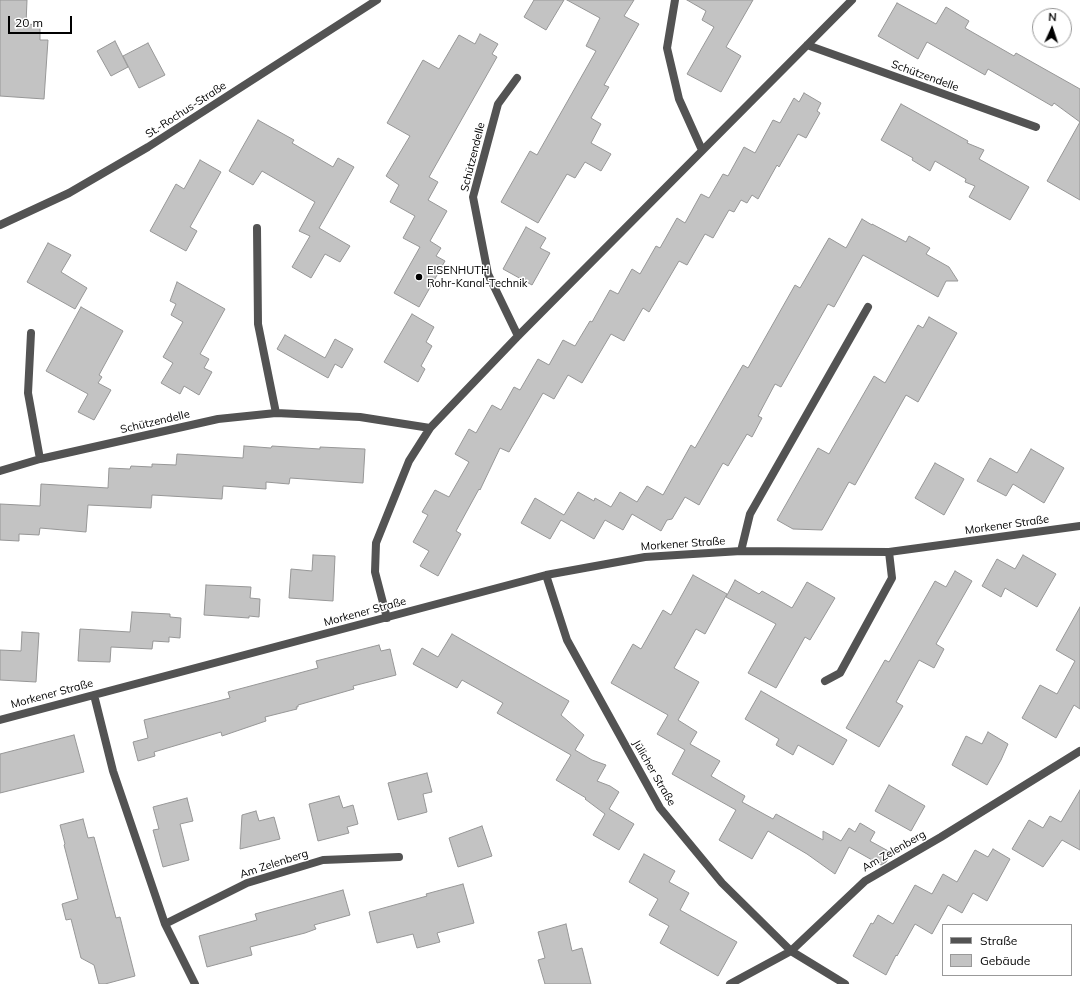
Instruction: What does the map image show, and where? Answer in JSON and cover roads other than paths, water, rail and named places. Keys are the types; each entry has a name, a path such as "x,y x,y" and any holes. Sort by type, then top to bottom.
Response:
{"street":[{"name":"St.-Rochus-Straße","path":"0,225 69,193 148,147 377,0"},
{"path":"675,0 667,48 679,99 702,150"},
{"path":"387,618 375,572 376,543 409,461 430,428 518,336 852,0"},
{"name":"Schützendelle","path":"807,45 1036,127"},
{"name":"Schützendelle","path":"517,78 498,104 473,197 488,274 518,336"},
{"path":"257,228 258,324 276,413"},
{"name":"Morkener Straße","path":"741,551 750,514 868,307"},
{"path":"31,333 28,393 40,459"},
{"name":"Schützendelle","path":"0,471 40,459 218,419 276,413 360,417 430,428"},
{"name":"Morkener Straße","path":"0,720 546,575 645,557 741,551 889,552 1080,526"},
{"path":"826,681 840,673 892,578 889,552"},
{"name":"Jülicher Straße","path":"546,575 567,640 660,808 722,883 791,951 845,984"},
{"path":"94,695 112,771 165,924 194,984"},
{"name":"Am Zelenberg","path":"730,984 791,951 865,881 941,838 1080,751"},
{"name":"Am Zelenberg","path":"165,924 247,883 323,860 399,857"}],"place":[{"name":"EISENHUTH Rohr-Kanal-Technik","path":"419,277"}]}
